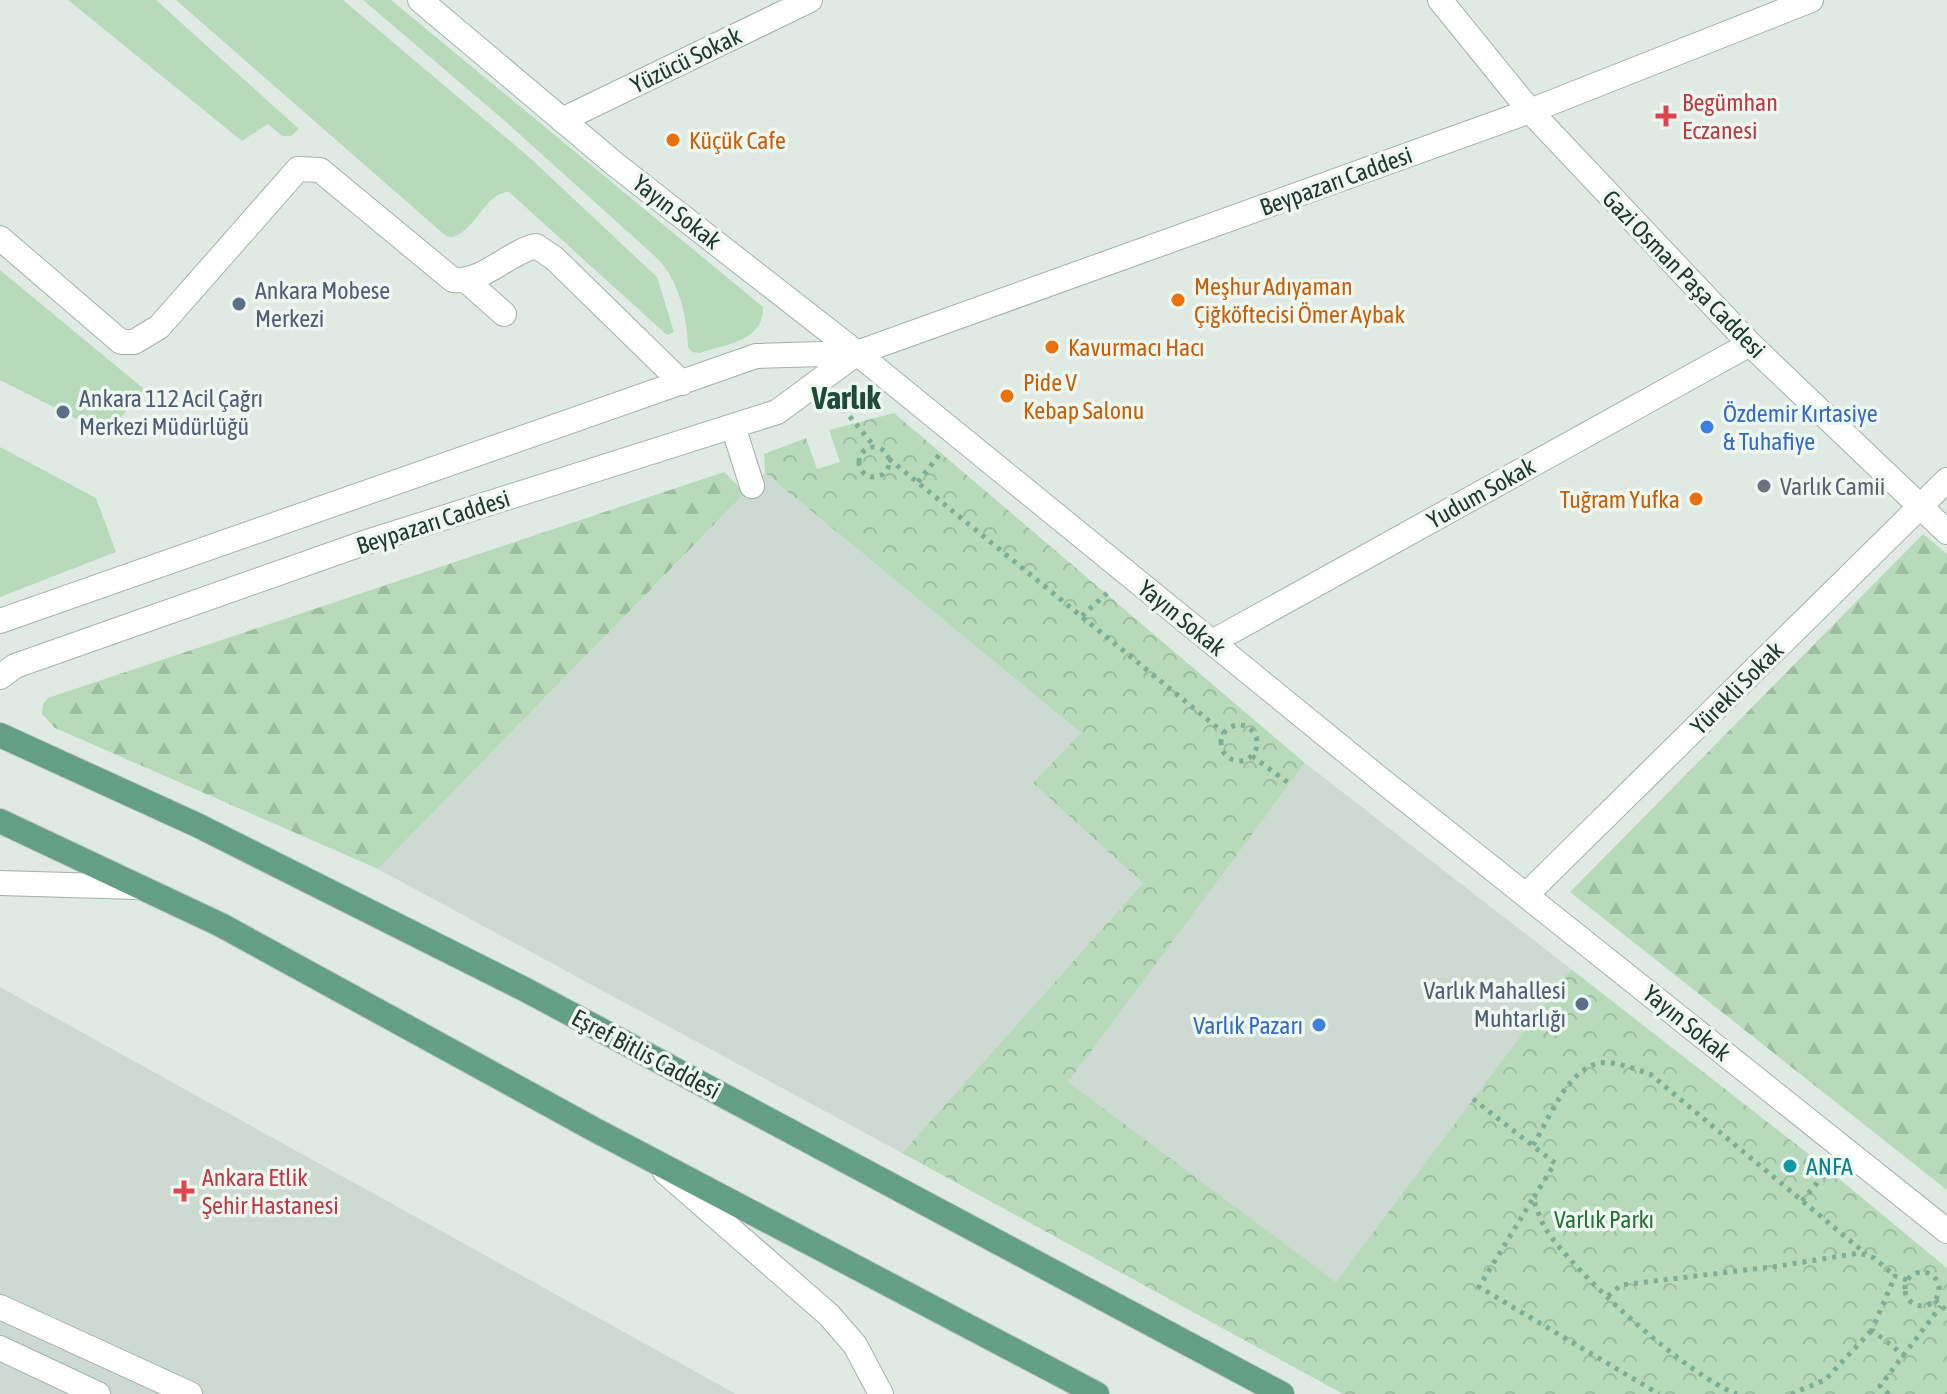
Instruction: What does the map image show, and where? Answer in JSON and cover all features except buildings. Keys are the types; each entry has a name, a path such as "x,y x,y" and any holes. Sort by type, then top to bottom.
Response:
{"main road":[{"name":"Eşref Bitlis Caddesi","path":"0,735 197,825 526,990 1282,1394"},
{"path":"0,821 148,888 648,1158 1097,1394"}],"street":[{"name":"Yayın Sokak","path":"420,0 562,120 857,353 1526,895 1947,1231"},
{"name":"Yüzücü Sokak","path":"562,120 810,0"},
{"name":"Gazi Osman Paşa Caddesi","path":"1440,0 1530,111 1750,344 1919,509 1947,532"},
{"name":"Beypazarı Caddesi","path":"0,621 756,356 857,353 1530,111 1811,0"},
{"path":"0,238 121,342 134,342 159,327 298,169 309,167 320,170 453,280 468,282 504,314"},
{"path":"468,282 520,250 536,246 554,258 682,383"},
{"name":"Yudum Sokak","path":"1212,642 1750,344"},
{"name":"Beypazarı Caddesi","path":"0,677 15,666 349,548 777,412 857,353"},
{"path":"733,426 752,486"},
{"name":"Yürekli Sokak","path":"1526,895 1947,480"},
{"path":"0,883 148,888"},
{"path":"648,1158 829,1315 855,1345 881,1394"},
{"path":"0,1307 190,1394"},
{"path":"0,1348 98,1394"}],"path":[{"path":"821,381 889,459 1224,733"},
{"path":"875,446 865,449 860,457 866,474 880,476 888,469 889,459"},
{"path":"1234,726 1247,727 1257,742 1252,756 1238,762 1228,758 1220,743 1224,733 1234,726"},
{"path":"1252,756 1290,784"},
{"path":"1533,1145 1567,1085 1592,1064 1611,1062 1650,1074 1866,1254 1895,1276 1907,1280"},
{"path":"1473,1099 1555,1163 1479,1287 1659,1394"},
{"path":"1802,1201 1845,1149"},
{"path":"1533,1199 1545,1228 1608,1296 1669,1352 1723,1389 1737,1394"},
{"path":"1608,1296 1621,1285 1866,1254"},
{"path":"1915,1273 1931,1275 1939,1289 1935,1300 1926,1306 1914,1305 1905,1291 1907,1280 1915,1273"},
{"path":"1791,1394 1825,1380 1872,1330 1895,1276"},
{"path":"1935,1300 1947,1311"},
{"path":"1889,1394 1880,1386 1941,1306"},
{"path":"1872,1330 1905,1356"}],"shaded area":[{"path":"765,473 1081,733 1143,883 902,1153 378,869"},
{"name":"Varlık Pazarı","path":"1305,763 1571,969 1336,1283 1067,1082"},
{"name":"Ankara Etlik Şehir Hastanesi","path":"0,987 736,1394 0,1394"}],"green space":[{"path":"68,0 156,0 299,129 291,136 282,136 268,124 242,141"},
{"path":"176,0 343,0 529,157 657,277 674,332 667,335 509,192 494,198 460,233 446,236"},
{"path":"363,0 391,0 763,307 757,327 751,334 732,343 700,353 692,352 688,347 684,313 677,290 659,260 505,121"},
{"path":"0,270 144,389 107,434 0,380"},
{"name":"Varlık Parkı","path":"894,413 1305,763 1068,1082 1336,1282 1571,969 1815,1159 1947,1268 1947,1394 1343,1394 902,1153 1143,883 1033,783 1081,733 765,473 764,454 806,438 817,469 840,462 829,430"},
{"path":"0,447 96,498 116,552 0,597"},
{"path":"724,472 745,493 378,869 55,728 42,714 43,704 48,698"},
{"path":"1923,534 1947,554 1947,1190 1570,892"}],"place":[{"name":"Begümhan Eczanesi","path":"1666,116"},
{"name":"Küçük Cafe","path":"673,140"},
{"name":"Meşhur Adıyaman Çiğköftecisi Ömer Aybak","path":"1178,300"},
{"name":"Ankara Mobese Merkezi","path":"239,304"},
{"name":"Kavurmacı Hacı","path":"1052,347"},
{"name":"Pide V Kebap Salonu","path":"1007,396"},
{"name":"Ankara 112 Acil Çağrı Merkezi Müdürlüğü","path":"63,412"},
{"name":"Özdemir Kırtasiye & Tuhafiye","path":"1707,427"},
{"name":"Varlık Camii","path":"1764,486"},
{"name":"Tuğram Yufka","path":"1696,499"},
{"name":"Varlık Mahallesi Muhtarlığı","path":"1582,1004"},
{"name":"Varlık Pazarı","path":"1319,1025"},
{"name":"ANFA","path":"1790,1166"},
{"name":"Ankara Etlik Şehir Hastanesi","path":"184,1191"}],"district":[{"name":"Varlık","path":"846,397"}]}
